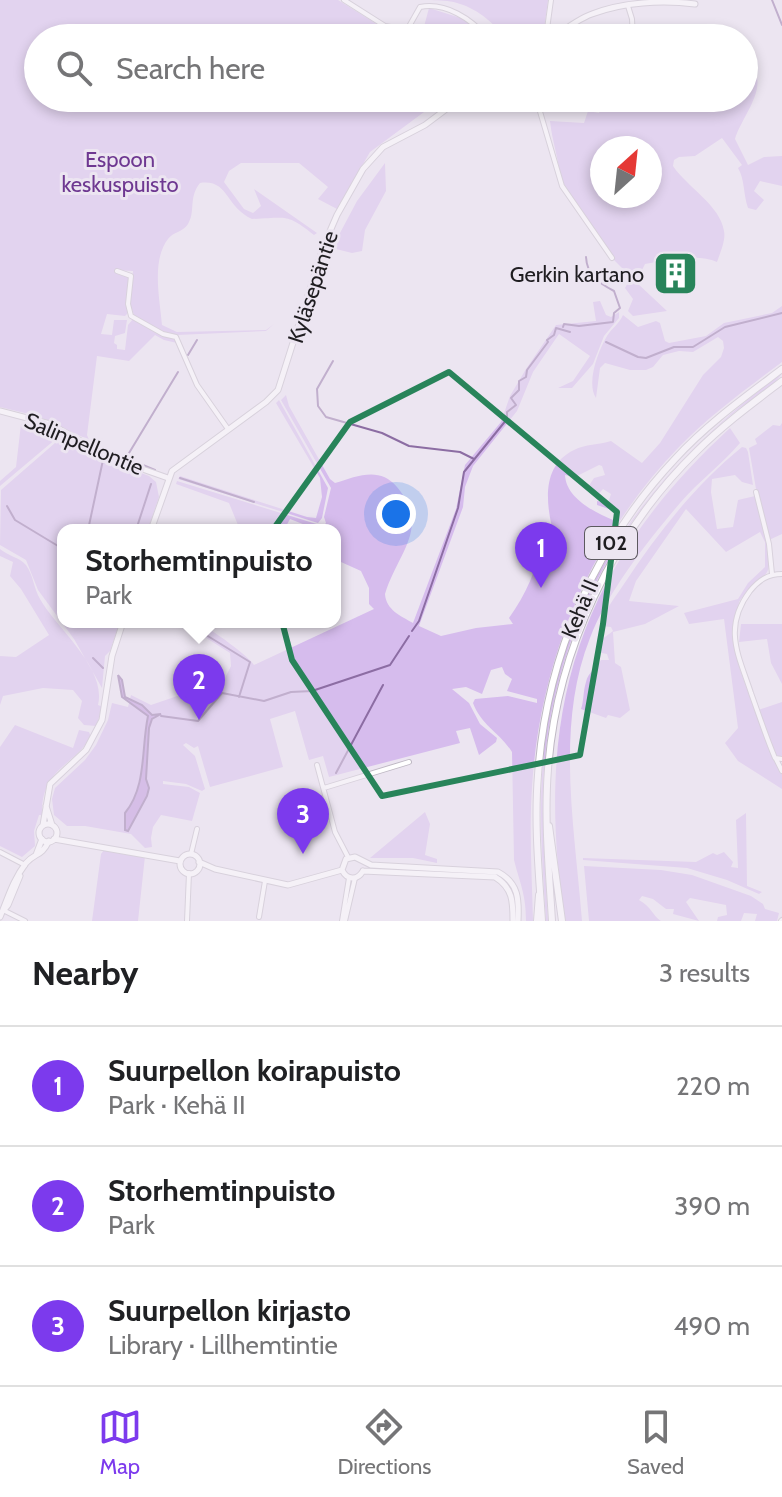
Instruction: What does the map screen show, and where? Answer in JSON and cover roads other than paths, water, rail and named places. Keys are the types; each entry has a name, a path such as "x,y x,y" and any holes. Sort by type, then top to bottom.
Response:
{"highway":[{"name":"Kehä II","path":"539,921 536,901 540,891 537,788 544,720 560,655 585,592 620,529 664,472 719,418 782,369"},
{"name":"Kehä II","path":"552,921 547,817 550,756 562,684 580,630 609,568 653,500 723,427 782,381"},
{"path":"547,817 552,833 562,921"}],"main road":[{"path":"575,24 592,14 628,6 679,1 695,4"},
{"name":"Kyläsepäntie","path":"168,478 180,463 277,393 327,237 369,160 385,145 425,125 442,112"},
{"name":"Salinpellontie","path":"0,411 50,424 114,459 168,478"},
{"path":"153,524 168,478"},
{"path":"36,856 42,839 39,832 50,784 86,750 102,720 112,656 121,628"},
{"path":"1,913 8,905 25,865 43,853 53,838 46,805"},
{"path":"43,825 52,825"},
{"path":"42,839 74,841 180,861"},
{"path":"180,861 191,854 199,865 288,885 342,870"},
{"path":"342,870 343,862 348,857 357,857 363,863 498,872 510,879 517,891 516,921"},
{"path":"180,861 183,871 189,873 199,865"},
{"path":"363,863 363,871"},
{"path":"342,870 352,878 363,871 495,877 505,884 511,894 516,921"}],"street":[{"path":"344,0 382,24"},
{"path":"548,24 551,0"},
{"path":"410,24 420,7 432,6 474,24"},
{"path":"628,6 632,24"},
{"path":"540,112 562,186 612,258"},
{"path":"117,271 131,276 128,304 131,316 163,334 176,337 197,385 228,429"},
{"path":"756,492 769,544 772,574"},
{"path":"782,574 772,574 758,583 744,600 736,625 735,644 739,663 782,771"},
{"path":"775,758 782,759"},
{"path":"324,788 409,762"},
{"path":"317,765 335,832 348,857"},
{"path":"191,854 197,829"},
{"path":"0,852 25,865"},
{"path":"187,921 189,873"},
{"path":"344,921 352,878"},
{"path":"259,917 265,881"},
{"path":"1,913 25,921"}],"waterway":[{"path":"772,0 782,25"},
{"path":"563,327 564,324 579,326 613,322 614,313 620,308 614,291 591,274 586,257"},
{"path":"606,342 646,358 674,347 693,347 725,327 782,313"},
{"path":"412,631 419,621 458,508 464,472 507,419 507,412 516,405 511,398 519,390 519,381 526,377 527,370 556,328 570,332"},
{"path":"188,355 197,340"},
{"path":"333,361 317,389 318,406 326,417 382,433 409,446 460,452 474,459"},
{"path":"155,470 126,458 178,372"},
{"path":"89,524 103,460"},
{"path":"180,478 254,502"},
{"path":"138,524 151,484"},
{"path":"7,506 15,520 57,545"},
{"path":"195,628 250,662 239,697"},
{"path":"161,716 198,721 222,693 264,701 291,692 312,691 390,665 409,636"},
{"path":"93,658 103,668"},
{"path":"336,773 383,685"}],"place":[{"name":"Gerkin kartano","path":"675,274"},
{"name":"Suurpellon koirapuisto","path":"541,588"},
{"name":"Storhemtinpuisto","path":"199,720"},
{"name":"Suurpellon kirjasto","path":"303,854"}],"park label":[{"name":"Espoon keskuspuisto","path":"120,172"}]}
